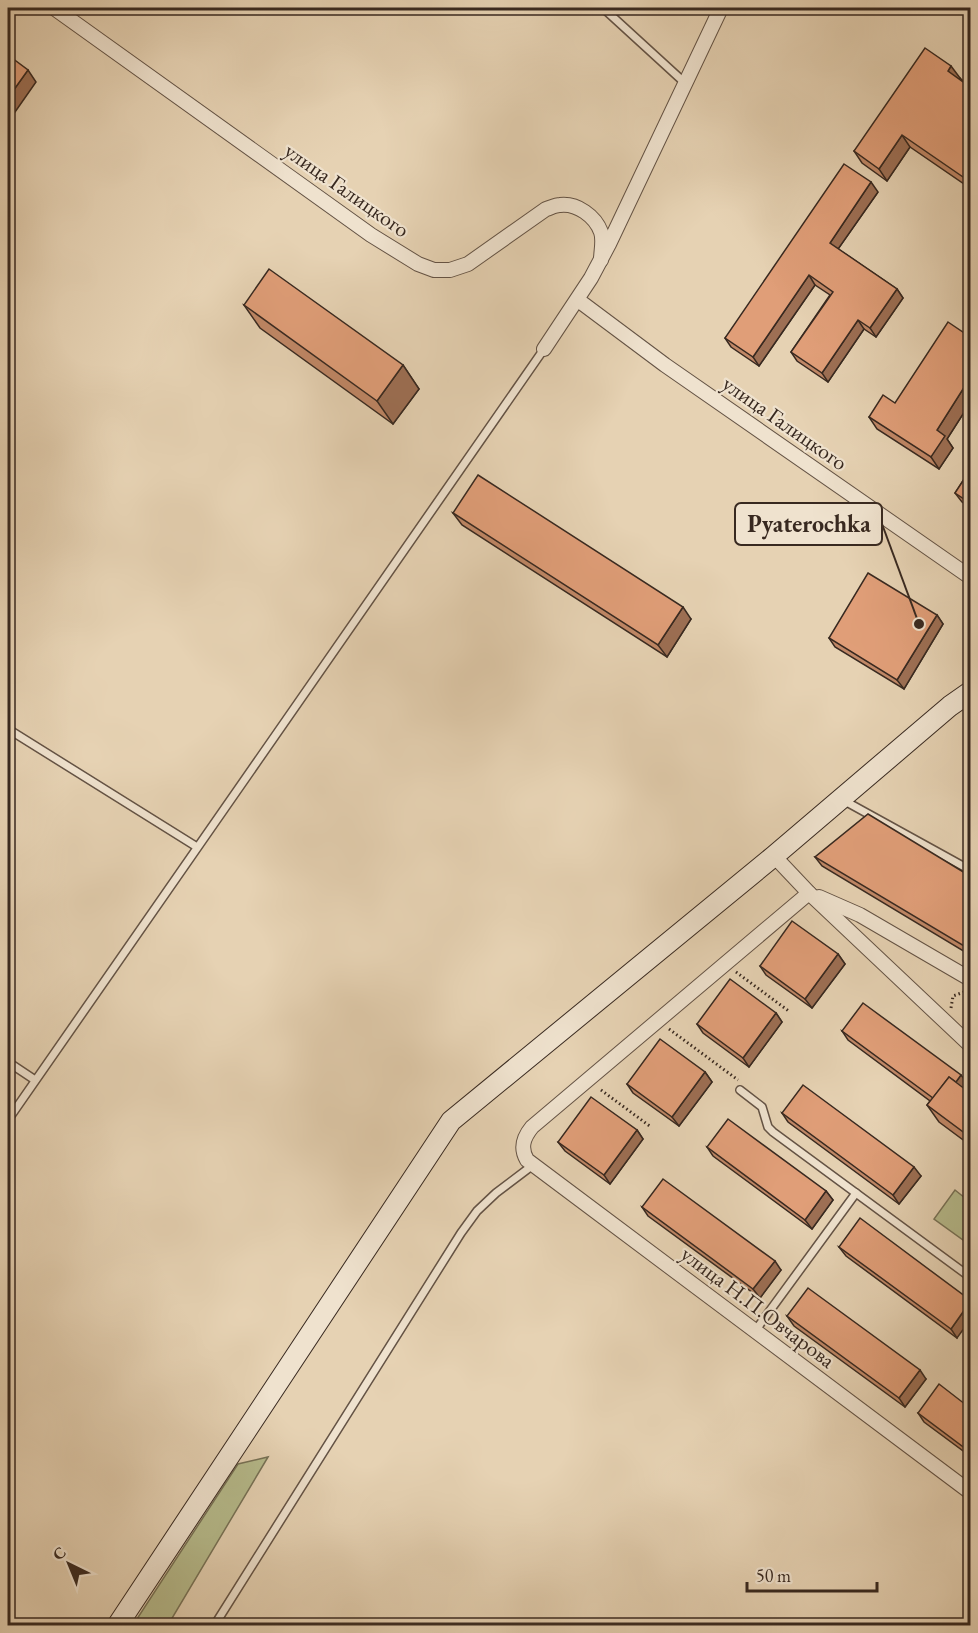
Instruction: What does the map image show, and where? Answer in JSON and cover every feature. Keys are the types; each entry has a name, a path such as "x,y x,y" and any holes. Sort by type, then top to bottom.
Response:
{"street":[{"name":"улица Галицкого","path":"54,8 371,235 418,264 434,270 450,270 468,264 546,209 559,205 574,205 596,222 602,233 601,260"},
{"path":"544,349 578,300 601,260 721,8"},
{"name":"улица Галицкого","path":"578,300 664,365 970,577"},
{"path":"117,1626 451,1121 774,856 950,706 970,692"},
{"path":"774,856 809,893 970,1045"},
{"path":"587,1080 809,893"},
{"path":"809,893 860,915 969,985"},
{"name":"улица Н.П.Овчарова","path":"587,1080 532,1126 522,1145 527,1160 970,1492"}],"lane":[{"path":"603,8 685,83"},
{"path":"8,1120 544,349"},
{"path":"8,729 197,847"},
{"path":"841,798 970,870"},
{"path":"8,1062 35,1080"},
{"path":"740,1090 762,1107 768,1127 773,1132 970,1277"},
{"path":"214,1626 461,1233 477,1211 496,1193 533,1165"},
{"path":"755,1331 856,1193"}],"path":[{"path":"725,964 790,1012"},
{"path":"950,1013 953,996 969,985"},
{"path":"658,1020 738,1080 740,1090"},
{"path":"587,1080 651,1127"}],"green space":[{"path":"955,1190 970,1202 970,1245 934,1219"},
{"path":"268,1457 168,1625 133,1625 238,1464"}],"building":[{"path":"925,48 951,66 948,71 970,87 970,173 966,179 902,135 879,169 854,151"},
{"path":"8,55 28,70 8,98"},
{"path":"844,164 871,182 830,243 897,289 870,328 858,320 822,373 791,352 833,292 809,275 753,357 725,338"},
{"path":"269,269 403,365 377,401 244,305"},
{"path":"948,322 970,337 970,378 937,430 945,436 931,457 869,417 883,395 895,403"},
{"path":"970,470 970,503 955,493"},
{"path":"478,475 683,607 658,645 453,513"},
{"path":"868,573 937,615 897,680 829,638"},
{"path":"868,814 970,876 970,934 964,946 815,857"},
{"path":"792,921 838,954 805,999 760,966"},
{"path":"730,979 776,1013 743,1058 697,1024"},
{"path":"863,1003 961,1075 956,1082 949,1077 933,1098 842,1031"},
{"path":"660,1039 705,1072 672,1117 627,1084"},
{"path":"949,1077 970,1093 970,1137 927,1105"},
{"path":"803,1085 914,1167 893,1195 782,1113"},
{"path":"591,1097 637,1130 604,1175 558,1142"},
{"path":"728,1119 826,1191 805,1220 707,1147"},
{"path":"663,1179 775,1261 753,1289 642,1207"},
{"path":"860,1218 970,1300 951,1329 839,1247"},
{"path":"808,1288 920,1370 899,1398 787,1316"},
{"path":"939,1384 970,1408 970,1452 918,1413"}],"place":[{"name":"Pyaterochka","path":"919,624"}]}
